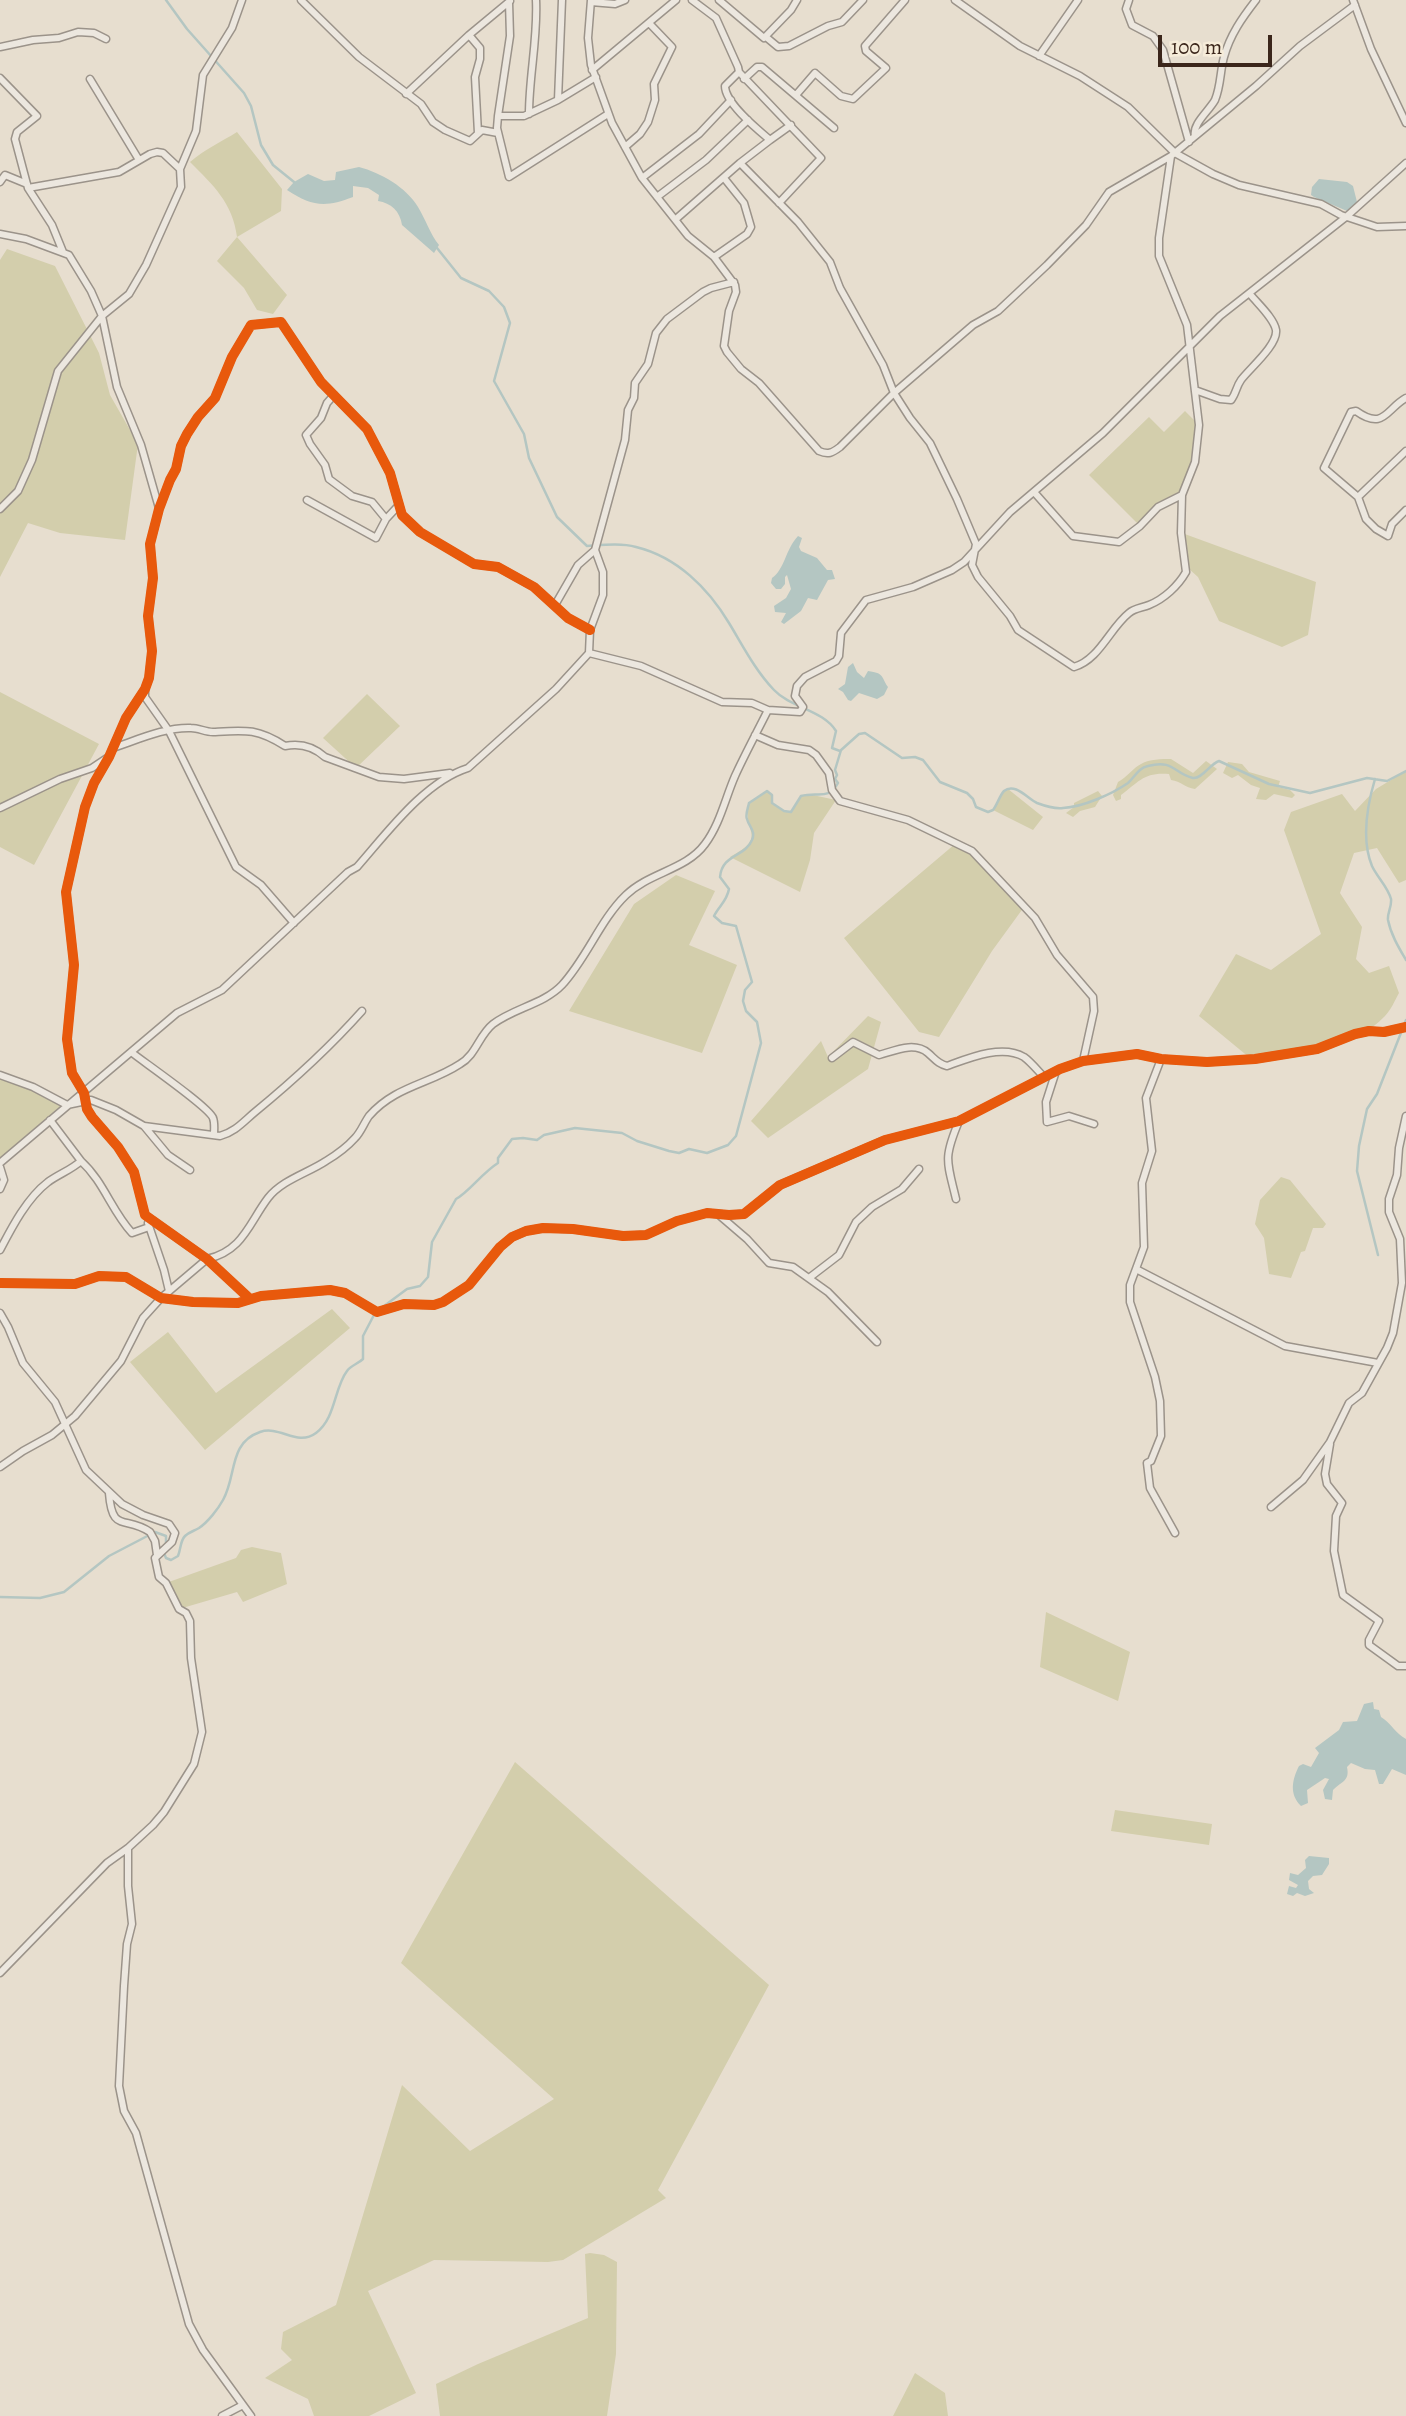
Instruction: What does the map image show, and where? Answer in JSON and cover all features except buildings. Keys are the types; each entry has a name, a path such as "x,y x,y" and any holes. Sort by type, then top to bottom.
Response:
{"street":[{"path":"0,509 18,491 32,460 57,372 102,316 128,294 137,282 181,187 180,169 196,131 204,75 232,28 242,0"},
{"path":"529,114 529,87 537,21 536,0"},
{"path":"558,100 562,0"},
{"path":"625,0 615,4 591,1 588,38 594,73 608,114 642,178 688,236 714,257 734,282 736,292 729,311 724,346 727,352 741,369 759,383 819,451 825,454 840,447 894,393 973,325 998,311 1086,225 1109,192 1173,155 1354,3 1371,49 1406,123"},
{"path":"498,116 519,117 558,100 594,73 676,0"},
{"path":"692,0 718,20 744,79 821,158 779,203"},
{"path":"709,12 719,0 762,37 766,37 778,47 789,46 828,26 842,22 863,0"},
{"path":"766,37 797,0"},
{"path":"796,95 815,73 845,98 853,99 859,96 886,68 866,51 865,46 905,0"},
{"path":"955,0 986,24 1039,57 1080,76 1128,107 1173,155 1239,185 1313,202 1377,227 1406,226"},
{"path":"1039,57 1079,0"},
{"path":"1129,0 1126,9 1132,25 1153,36 1163,50 1192,139"},
{"path":"1192,139 1195,129 1219,89 1228,43 1256,0"},
{"path":"304,1 353,52 421,104 431,119 446,130 470,141 482,130 498,133"},
{"path":"406,94 511,1"},
{"path":"511,1 510,36 496,122 509,177 608,114"},
{"path":"625,147 648,122 655,100 654,84 672,47 649,23"},
{"path":"0,47 59,38 78,32 94,33 106,39"},
{"path":"469,36 481,52 475,77 478,133"},
{"path":"744,79 760,66 834,128"},
{"path":"739,72 724,90 748,121 770,140"},
{"path":"0,78 37,116 16,135 28,186 52,225 63,252"},
{"path":"90,79 139,160"},
{"path":"642,178 680,146 699,134 731,100"},
{"path":"657,197 706,160 748,121"},
{"path":"676,219 740,163 791,125"},
{"path":"0,182 2,174 28,186 119,172 150,154 163,153 180,169"},
{"path":"740,163 830,262 840,288 883,365 894,393 930,443 973,537 974,570 1010,615 1018,630 1067,664 1079,666 1095,653 1128,613 1156,602 1169,593 1186,572 1181,533 1182,495 1195,463 1199,425 1186,325 1159,256 1159,238 1173,155"},
{"path":"589,653 641,666 722,702 752,703 768,710 800,712 803,707 795,696 797,686 816,670 836,661 841,633 866,600 931,579 958,566 975,552 1010,512 1103,433 1220,316 1346,217 1406,163"},
{"path":"714,257 747,233 751,227 744,203 724,178"},
{"path":"0,234 26,239 69,255 86,282 102,316 117,387 141,445 159,509"},
{"path":"555,605 573,572 595,550 625,440 628,410 634,398 635,383 648,364 656,332 667,319 702,292 734,282"},
{"path":"1195,390 1231,400 1240,382 1272,343 1276,335 1274,324 1250,293"},
{"path":"294,923 261,885 236,867 169,731 145,697 152,651 148,616 153,578 150,544 159,509 177,468 181,446 187,434 215,398 232,357 251,325 281,322 310,367 367,429 390,473 402,515 420,532 474,564 498,566 534,587 578,624 590,630"},
{"path":"334,396 327,403 321,418 306,435 322,459 329,479 352,496 372,502 386,519"},
{"path":"1406,398 1380,418 1368,418 1356,411 1348,415 1324,468 1358,497 1366,519 1388,536 1392,524 1406,510"},
{"path":"1358,497 1406,451"},
{"path":"1034,492 1073,536 1114,542 1123,540 1158,507 1182,495"},
{"path":"307,500 376,538 386,519 399,505"},
{"path":"113,748 169,731 192,728 208,732 240,730 266,734 285,746 305,746 379,777 404,779 468,768 556,689 589,653 590,630 603,595 603,572 595,550"},
{"path":"145,689 125,718 94,783 85,807 66,892 74,965 67,1039 72,1073 92,1116 128,1161 136,1180 169,1291"},
{"path":"0,1467 52,1435 75,1416 121,1361 143,1318 161,1298 207,1259 238,1243 251,1228 269,1197 279,1188 318,1167 342,1150 356,1138 369,1116 404,1088 460,1064 471,1055 480,1038 492,1025 561,986 626,895 651,878 693,858 706,843 723,811 736,775 768,710"},
{"path":"755,735 778,745 809,750 825,765 832,790 840,801 908,820 972,851 1035,918 1056,955 1093,997 1094,1011 1083,1061"},
{"path":"0,808 60,779 92,768 108,757"},
{"path":"0,1189 4,1180 0,1165 67,1105 84,1097 177,1013 222,990 348,872 357,867 402,815 451,773"},
{"path":"84,1097 144,1126 214,1135 230,1133 325,1052 362,1011"},
{"path":"0,1283 75,1284 99,1276 126,1277 161,1298 193,1303 238,1303 311,1290 330,1290 345,1293 377,1311 404,1304 434,1305 469,1285 500,1247 512,1237 526,1231 543,1228 623,1236 646,1235 677,1221 707,1213 744,1213 780,1185 886,1140 959,1121 1056,1071 1083,1061 1137,1054 1161,1059 1207,1062 1255,1059 1317,1049 1369,1031 1406,1027"},
{"path":"832,1058 853,1042 878,1055 907,1047 920,1049 947,1066 1005,1051 1025,1058 1044,1077"},
{"path":"131,1052 192,1097 211,1115 214,1120 214,1135"},
{"path":"1161,1059 1146,1097 1152,1151 1142,1183 1144,1247 1130,1284 1130,1302 1155,1377 1161,1414 1161,1436 1152,1461 1147,1463 1150,1488 1175,1533"},
{"path":"1056,1071 1046,1102 1047,1122 1069,1116 1094,1124"},
{"path":"0,1076 33,1087 67,1105"},
{"path":"1271,1507 1303,1480 1330,1442 1349,1403 1362,1393 1387,1348 1402,1283 1400,1239 1389,1212 1389,1199 1397,1175 1406,1116"},
{"path":"50,1120 103,1185 120,1219 132,1233 149,1227"},
{"path":"956,1199 946,1158 959,1121"},
{"path":"144,1126 168,1155 190,1170"},
{"path":"0,1250 33,1198 48,1182 72,1170 81,1161"},
{"path":"809,1278 839,1255 856,1222 864,1214 902,1189 919,1169"},
{"path":"718,1213 769,1263 793,1267 828,1292 877,1342"},
{"path":"145,1215 207,1259 250,1299"},
{"path":"1136,1269 1285,1346 1378,1363"},
{"path":"0,1313 23,1363 55,1402 86,1469 109,1493 135,1511 169,1524 175,1532 165,1549 157,1555"},
{"path":"1397,1314 1406,1317"},
{"path":"1330,1442 1325,1474 1327,1484 1342,1503 1336,1516 1334,1551 1343,1595 1379,1621 1369,1645 1398,1666 1406,1666"},
{"path":"0,1973 107,1863 128,1848 164,1812 194,1764 202,1732 191,1658 190,1621 186,1613 179,1609 166,1583 159,1577 155,1541 150,1532 116,1520 110,1511 109,1493"},
{"path":"128,1848 132,1924 127,1944 124,1986 119,2086 122,2103 136,2133 189,2324 203,2350 251,2416"},
{"path":"222,2416 243,2405"}],"shaded area":[{"path":"237,132 282,189 281,211 237,237 226,204 190,162"},
{"path":"359,167 376,173 407,193 439,245 434,253 402,225 394,209 378,201 379,195 368,188 353,186 353,197 326,204 311,202 287,190 294,182 308,174 324,181 335,180 336,172"},
{"path":"1319,179 1347,182 1353,186 1357,202 1347,211 1314,197 1311,195 1312,187"},
{"path":"237,237 287,295 273,314 257,310 244,288 217,261"},
{"path":"7,249 55,266 99,353 110,395 138,444 125,540 60,533 28,523 0,577 0,260"},
{"path":"1185,411 1199,425 1194,461 1183,491 1140,526 1089,475 1149,417 1164,432"},
{"path":"1182,533 1316,582 1308,635 1282,647 1219,621 1198,577 1188,568"},
{"path":"798,536 802,538 799,547 801,551 817,558 827,570 832,570 835,579 828,580 817,600 808,598 801,611 784,624 781,622 786,613 775,612 774,606 786,598 791,589 787,575 781,589 776,589 771,583"},
{"path":"853,663 864,678 868,671 881,676 888,687 884,695 877,699 859,693 851,701 848,700 838,689 845,684 848,667"},
{"path":"0,692 99,744 34,865 0,847"},
{"path":"367,694 400,726 356,768 323,738"},
{"path":"1171,759 1193,773 1206,761 1217,769 1195,789 1171,780 1169,774 1154,774 1143,778 1116,801 1113,795 1118,782 1135,768 1148,761"},
{"path":"1228,762 1242,764 1249,772 1280,781 1278,787 1290,790 1295,795 1292,798 1274,794 1266,800 1256,799 1260,788 1238,775 1232,778 1223,773"},
{"path":"1406,771 1406,880 1399,883 1377,848 1354,853 1340,893 1362,927 1356,959 1369,973 1389,966 1399,993 1385,1016 1358,1036 1307,1054 1256,1063 1199,1016 1236,954 1271,970 1321,934 1284,830 1291,812 1342,794 1355,811 1376,789"},
{"path":"1008,789 1043,817 1033,830 993,810 1003,792"},
{"path":"767,791 772,795 772,803 791,812 801,796 808,794 836,800 814,833 810,860 800,892 730,857 742,850 751,839 749,803"},
{"path":"1098,791 1102,796 1095,807 1080,811 1073,817 1066,813 1074,807 1074,803"},
{"path":"955,844 967,847 1024,907 992,951 939,1037 919,1032 844,938"},
{"path":"676,875 715,891 689,945 737,965 702,1053 569,1011 634,904"},
{"path":"868,1016 881,1022 868,1069 768,1138 751,1121 821,1041 828,1057"},
{"path":"0,1075 67,1105 0,1163"},
{"path":"1281,1177 1290,1180 1326,1224 1323,1228 1313,1228 1291,1278 1269,1274 1264,1238 1255,1224 1260,1200"},
{"path":"332,1309 350,1328 205,1450 130,1362 168,1332 216,1393"},
{"path":"252,1547 281,1553 287,1584 243,1602 237,1592 179,1609 166,1583 236,1558 241,1550"},
{"path":"1046,1612 1130,1652 1118,1701 1040,1667"},
{"path":"1373,1702 1374,1709 1379,1710 1381,1717 1406,1739 1406,1775 1392,1769 1383,1784 1379,1784 1375,1770 1351,1763 1347,1767 1346,1778 1333,1790 1332,1800 1325,1799 1323,1790 1329,1779 1325,1778 1307,1790 1308,1803 1301,1806 1293,1787 1299,1766 1303,1764 1311,1767 1319,1753 1315,1748 1339,1730 1343,1722 1357,1721 1364,1704"},
{"path":"515,1762 769,1985 658,2190 666,2198 563,2260 434,2260 368,2291 416,2393 369,2416 314,2416 308,2399 265,2378 292,2360 281,2349 283,2332 336,2305 402,2085 470,2151 554,2099 401,1963"},
{"path":"1115,1810 1212,1824 1209,1845 1111,1831"},
{"path":"1309,1856 1329,1858 1329,1864 1322,1875 1313,1876 1308,1881 1309,1889 1314,1893 1305,1896 1287,1894 1289,1886 1296,1888 1298,1885 1289,1880 1290,1873 1298,1875 1306,1868 1305,1860"},
{"path":"585,2254 604,2255 617,2262 616,2354 607,2416 440,2416 436,2384 588,2318"},
{"path":"915,2373 945,2393 948,2416 893,2416"}],"waterway":[{"path":"166,0 187,29 244,93 251,106 261,145 273,165 294,182"},
{"path":"437,248 461,278 489,291 504,307 510,323 494,381 524,434 529,458 557,517 587,546 636,547 665,558 690,576 721,610 755,666 774,690 789,701 823,718 836,731 832,748 840,751 859,734 865,733 902,758 915,757 923,760 940,782 967,793 976,807 988,812 993,810 1008,789 1017,790 1037,803 1050,807 1079,805 1114,791 1128,783 1142,769 1157,764 1169,766 1196,778 1219,761 1269,784 1310,793 1367,778 1387,781 1406,771"},
{"path":"380,1309 407,1289 420,1286 428,1277 432,1242 456,1199 498,1163 498,1158 512,1139 537,1140 544,1135 575,1128 622,1133 637,1141 679,1153 689,1149 707,1153 728,1145 736,1136 761,1043 757,1022 746,1011 743,1001 745,990 752,982 736,926 722,923 714,916 729,889 720,877 725,864 749,846 752,840 753,832 746,817 749,803 767,791 772,795 772,803 791,812 801,796 830,792 838,783 835,770 841,750"},
{"path":"1375,779 1368,811 1367,845 1372,866 1390,895 1389,926 1406,960"},
{"path":"1378,1255 1357,1171 1359,1146 1367,1109 1377,1094 1406,1020"},
{"path":"164,1553 166,1558 171,1560 178,1556 185,1536 202,1525 216,1511 227,1491 238,1452 250,1437 260,1432 275,1431 302,1438 309,1437 323,1427 343,1378 349,1369 363,1359 363,1336 375,1313"},
{"path":"0,1597 40,1598 64,1592 109,1556 155,1532 166,1536 166,1546"}],"cycle path":[{"path":"250,1299 207,1259 145,1215 134,1172 118,1147 87,1109 84,1093 72,1073 67,1039 74,965 66,892 85,807 94,783 149,678 152,651 148,616 153,578 150,544 159,509 176,469 181,446 198,417 215,398 232,357 251,325 281,322 321,382 367,429 390,473 402,515 420,532 474,564 498,567 534,587 568,618 590,630"},
{"path":"0,1283 75,1284 99,1276 126,1277 161,1298 193,1302 238,1303 261,1296 330,1290 345,1293 377,1312 404,1304 434,1305 469,1285 500,1247 512,1237 526,1231 543,1228 623,1236 646,1235 677,1221 707,1213 744,1214 780,1185 885,1140 959,1121 1060,1069 1083,1061 1137,1054 1161,1059 1207,1062 1255,1059 1317,1049 1369,1031 1384,1032 1406,1027"}]}
